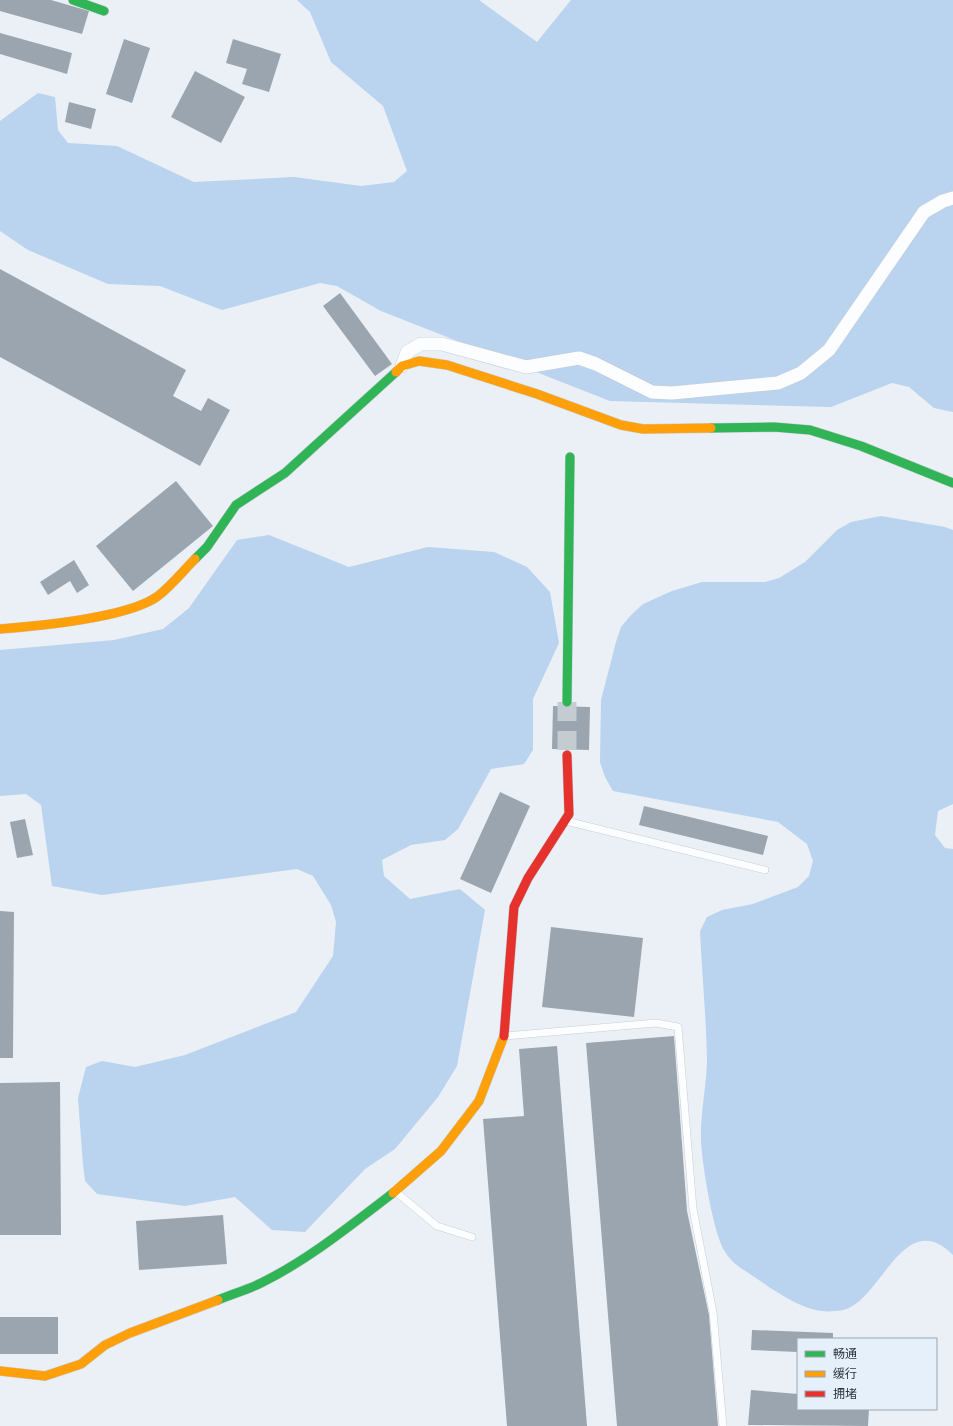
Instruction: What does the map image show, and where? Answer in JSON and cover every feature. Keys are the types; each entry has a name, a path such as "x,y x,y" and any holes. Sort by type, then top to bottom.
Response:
{"street":[{"path":"73,0 104,10"},
{"path":"402,366 407,352 421,344 442,344 526,367 579,358 596,364 652,392 672,393 778,383 801,373 829,350 924,212 943,201 953,198"},
{"path":"0,629 30,627 111,614 139,606 158,596 207,546 236,505 285,473 402,366 419,360 447,365 537,394 621,425 643,430 774,427 810,430 861,446 953,482"},
{"path":"567,702 570,457"},
{"path":"0,1371 44,1376 81,1364 106,1345 130,1333 260,1284 286,1270 353,1224 395,1192 441,1151 480,1101 504,1036 514,907 528,878 568,814 567,755"}],"lane":[{"path":"564,821 765,870"},
{"path":"504,1036 656,1023 678,1027 693,1209 713,1312 722,1426"},
{"path":"395,1192 437,1226 472,1237"}],"shaded area":[{"path":"297,0 479,0 537,42 571,0 953,0 953,412 934,408 909,387 892,383 831,407 610,401 381,311 337,286 320,283 222,310 160,286 108,284 28,250 0,231 0,121 38,93 55,97 58,130 68,143 117,146 194,182 294,177 361,186 394,182 407,171 383,106 331,62 310,12"},
{"path":"881,516 945,527 953,530 953,804 938,811 935,835 945,848 953,849 953,1255 936,1243 922,1241 909,1247 896,1258 862,1299 846,1309 838,1311 823,1311 800,1305 777,1292 741,1268 727,1255 716,1230 712,1215 703,1165 701,1140 707,1058 700,931 707,917 722,910 753,904 798,887 809,876 813,861 807,844 778,822 613,791 605,777 600,762 601,700 621,627 643,604 672,591 702,582 765,582 779,578 805,562 837,530 851,522"},
{"path":"269,535 349,567 428,547 494,552 527,567 550,592 559,643 533,699 533,750 524,764 491,769 458,829 445,840 411,845 382,860 384,876 410,899 460,889 485,910 457,1066 438,1097 395,1149 365,1169 305,1232 272,1230 235,1197 185,1206 97,1194 85,1181 78,1098 86,1067 102,1061 135,1067 185,1055 296,1012 333,956 336,922 331,905 313,876 297,869 102,895 52,886 41,805 26,794 0,796 0,650 114,640 163,629 189,608 237,540"}],"building":[{"path":"0,0 51,0 89,11 82,34 0,11"},
{"path":"0,33 72,53 67,74 0,54"},
{"path":"124,39 150,48 132,103 106,94"},
{"path":"233,39 281,54 269,92 242,84 247,69 226,63"},
{"path":"195,71 245,97 221,143 171,117"},
{"path":"69,102 96,109 91,129 65,122"},
{"path":"0,269 186,370 173,396 201,411 208,398 230,410 200,466 0,357"},
{"path":"340,293 392,364 375,376 323,306"},
{"path":"176,481 213,526 133,591 96,546"},
{"path":"74,560 89,585 77,593 70,581 48,595 40,582"},
{"path":"553,706 590,707 589,750 552,749"},
{"path":"500,792 530,806 491,893 460,879"},
{"path":"644,806 768,836 763,855 639,825"},
{"path":"25,819 33,855 17,858 10,822"},
{"path":"0,911 14,912 13,1058 0,1058"},
{"path":"551,927 643,938 634,1017 542,1007"},
{"path":"674,1036 687,1211 709,1315 718,1426 617,1426 586,1043"},
{"path":"557,1046 587,1426 507,1426 483,1119 524,1116 519,1049"},
{"path":"60,1082 61,1235 0,1235 0,1083"},
{"path":"223,1215 227,1264 139,1270 136,1221"},
{"path":"0,1317 58,1317 58,1354 0,1354"},
{"path":"752,1330 833,1333 833,1338 797,1338 797,1352 751,1350"},
{"path":"751,1390 797,1394 797,1410 869,1410 868,1426 748,1425"}],"tunnel":[{"path":"567,702 567,755"}],"traffic: fast":[{"path":"73,0 104,11"},
{"path":"195,559 207,547 236,505 285,473 396,372"},
{"path":"711,428 774,427 810,430 861,446 953,483"},
{"path":"567,702 570,457"},
{"path":"218,1300 256,1285 296,1264 393,1193"}],"traffic: slow":[{"path":"396,372 402,366 419,361 447,365 537,394 621,425 643,429 711,428"},
{"path":"0,629 82,620 126,610 144,604 163,592 195,559"},
{"path":"393,1193 441,1151 479,1101 504,1036"},
{"path":"0,1371 45,1376 81,1364 105,1345 130,1333 218,1300"}],"traffic: jam":[{"path":"504,1036 514,907 528,878 569,814 567,755"}]}
